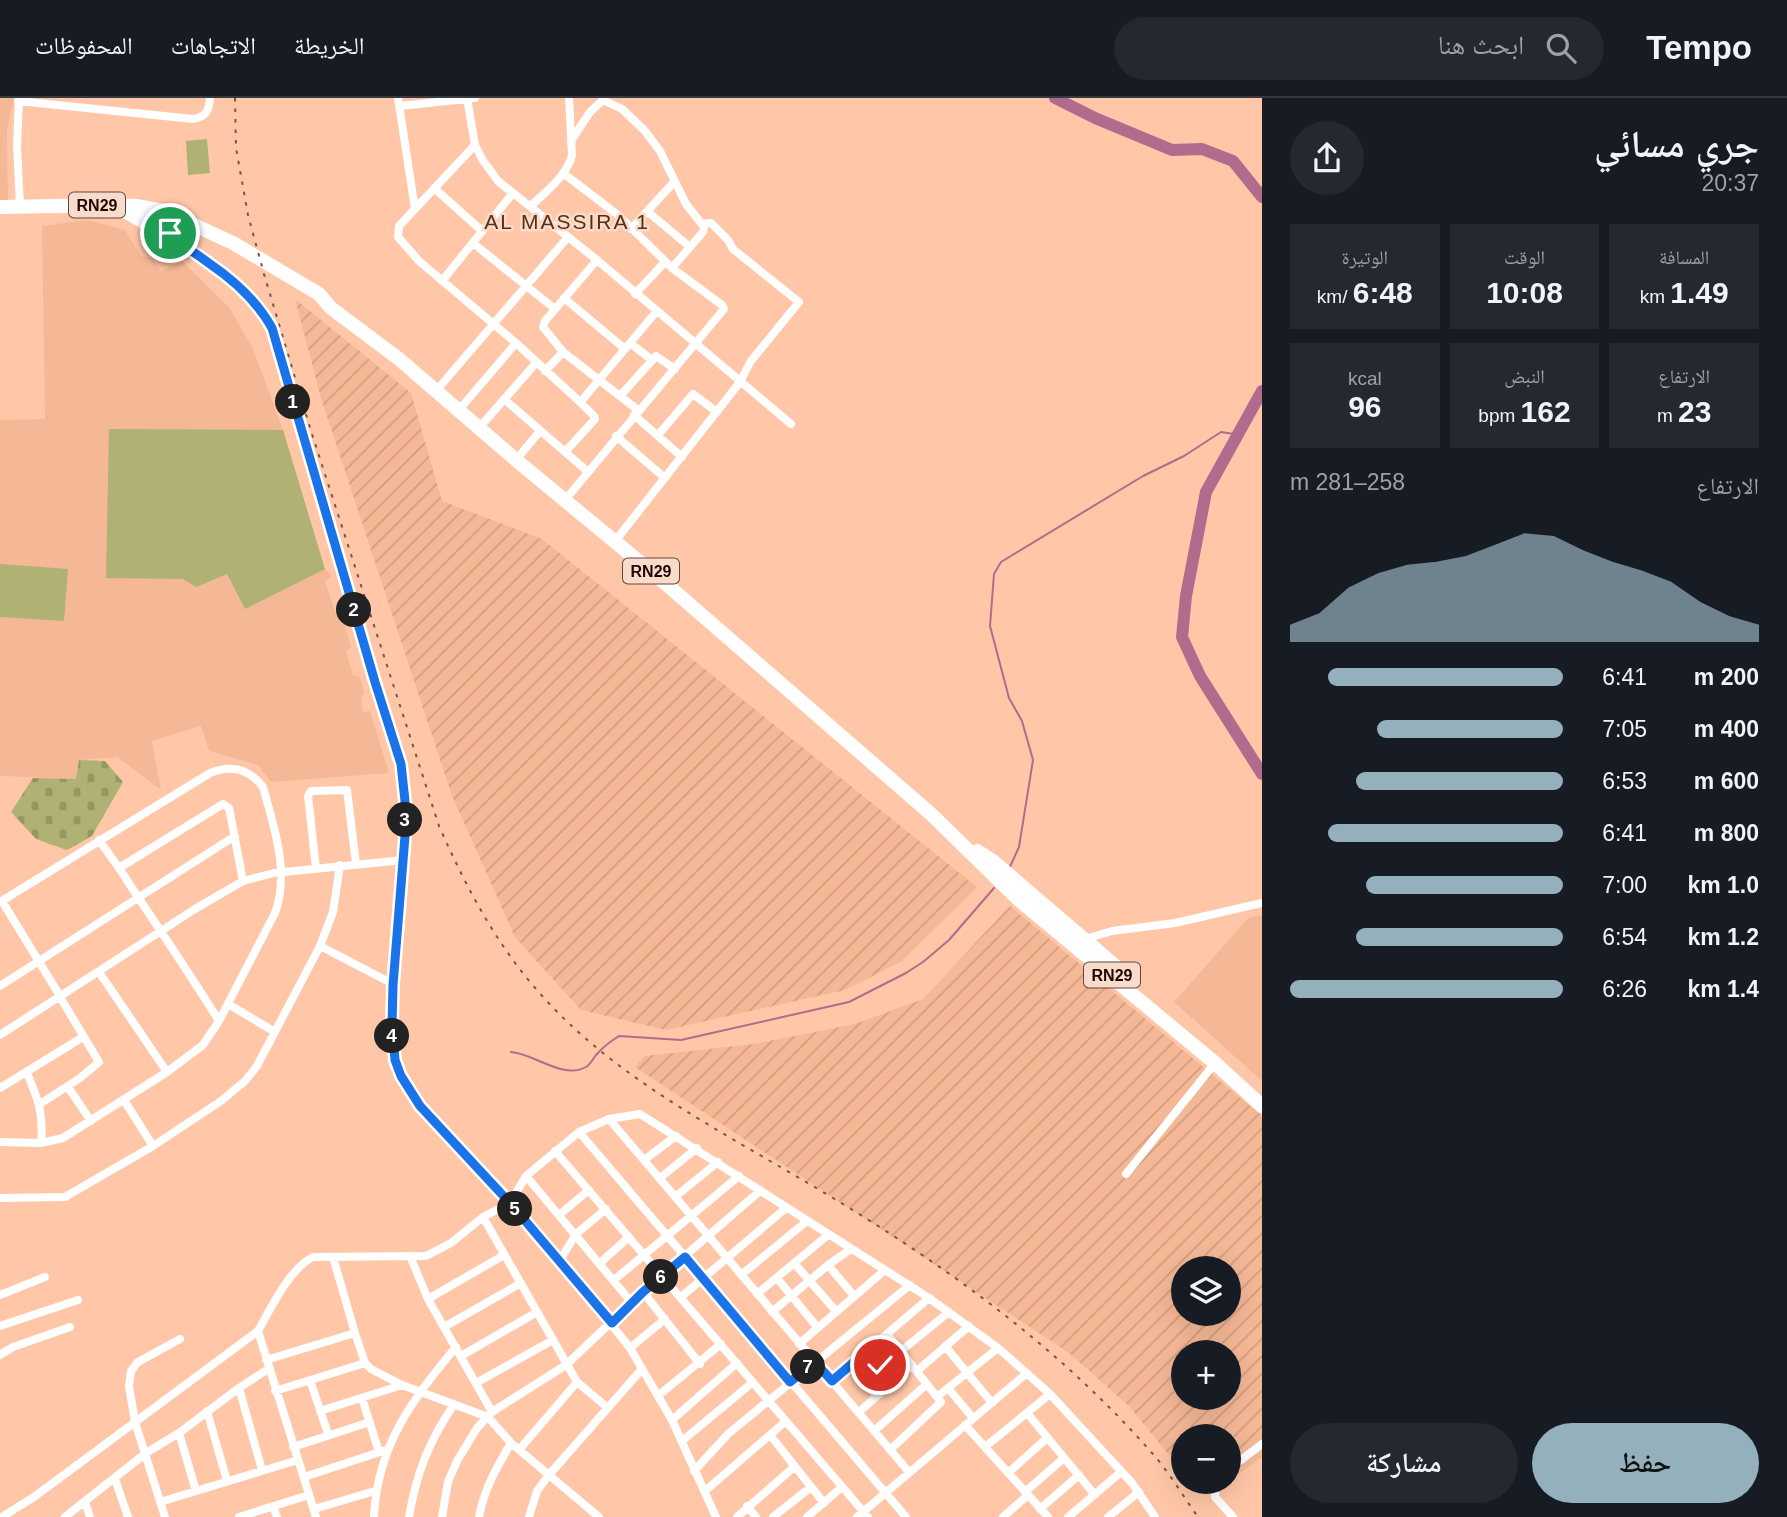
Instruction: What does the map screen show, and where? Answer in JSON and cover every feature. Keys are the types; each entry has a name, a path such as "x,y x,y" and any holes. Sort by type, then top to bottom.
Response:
{"highway":[{"name":"RN29","path":"0,207 113,205 158,209 204,228 331,308 388,351 516,460 616,540 963,844 1019,900 1082,943 1262,1095"},
{"path":"113,205 158,230"},
{"path":"178,242 177,229 187,222"},
{"name":"RN29","path":"1167,1017 1262,1106"}],"street":[{"path":"20,206 18,99 67,102 193,119 203,117 208,112 210,98"},
{"path":"467,98 475,145 490,171 791,424"},
{"path":"415,209 399,102 475,98"},
{"path":"531,206 563,173 572,155 569,98"},
{"path":"571,141 590,112 600,102 612,100 645,131 660,151 686,204 702,224 703,232 690,247 635,294"},
{"path":"475,145 399,226 398,237 419,261 516,343 595,419 565,452"},
{"path":"563,173 618,215 669,265 724,307 722,314 636,412 565,500"},
{"path":"631,229 674,182"},
{"path":"434,188 482,232"},
{"path":"442,281 513,193"},
{"path":"158,209 158,230 210,263 246,293 262,310 272,328 401,764 405,801 393,985 392,1043 401,1076 420,1106 510,1203 630,1348 672,1420 716,1517"},
{"path":"158,209 167,228 178,242"},
{"path":"648,212 690,247"},
{"path":"616,540 799,302 733,249 711,223 702,224"},
{"path":"436,391 568,237"},
{"path":"473,243 555,309"},
{"path":"597,260 543,327 563,352 621,395 682,457"},
{"path":"564,298 628,346 652,360"},
{"path":"579,401 656,312"},
{"path":"459,410 516,343"},
{"path":"545,371 563,352"},
{"path":"621,395 658,356 675,369"},
{"path":"480,428 536,363"},
{"path":"658,435 693,394 717,412"},
{"path":"504,400 587,471"},
{"path":"516,460 540,431"},
{"path":"616,436 665,478"},
{"path":"0,1142 41,1143 63,1138 167,1072 203,1045 219,1021 275,913 282,889 282,872 263,787 256,778 239,768 221,768 210,773 1,902 98,1058 98,1065 40,1104"},
{"path":"316,868 308,796 312,791 348,790 356,864"},
{"path":"119,868 223,804 229,808 243,881"},
{"path":"2,982 235,836"},
{"path":"99,840 162,931 219,1021"},
{"path":"0,1035 243,881 264,874 403,860"},
{"path":"0,1198 65,1197 153,1146 221,1101 245,1081 257,1066 320,946 333,912 340,865"},
{"path":"1082,943 1112,931 1175,923 1262,902"},
{"path":"320,946 393,985"},
{"path":"99,972 167,1072"},
{"path":"228,1004 275,1032"},
{"path":"0,1088 83,1037"},
{"path":"1126,1174 1216,1063"},
{"path":"27,1073 40,1104 43,1123 41,1143"},
{"path":"68,1087 91,1121"},
{"path":"124,1100 153,1146"},
{"path":"2,1517 12,1515 258,1331 276,1298 301,1264 313,1257 426,1256 436,1252 483,1217 510,1203 526,1175 579,1132 609,1119 640,1114 910,1285 998,1348 1050,1394 1139,1492 1154,1516"},
{"path":"609,1119 909,1472"},
{"path":"579,1132 905,1517"},
{"path":"645,1160 676,1136"},
{"path":"660,1178 697,1148"},
{"path":"555,1151 786,1420 863,1515 909,1472 1027,1373"},
{"path":"676,1197 718,1162"},
{"path":"526,1175 632,1303"},
{"path":"614,1280 739,1176"},
{"path":"559,1215 589,1190"},
{"path":"442,1517 448,1482 477,1428 490,1415 566,1365 643,1292 760,1191"},
{"path":"681,1297 786,1208"},
{"path":"559,1260 576,1234 606,1209"},
{"path":"483,1217 577,1382 608,1408"},
{"path":"741,1275 807,1221"},
{"path":"757,1294 828,1235"},
{"path":"600,1263 629,1237"},
{"path":"772,1312 851,1249"},
{"path":"428,1299 504,1255"},
{"path":"333,1256 365,1363 402,1385 453,1406 490,1415"},
{"path":"410,1256 428,1299 477,1383 490,1415 511,1443 598,1517"},
{"path":"794,1263 836,1311"},
{"path":"828,1265 854,1296"},
{"path":"799,1344 885,1270"},
{"path":"0,1295 45,1277"},
{"path":"777,1278 817,1327"},
{"path":"444,1327 521,1283"},
{"path":"694,1471 728,1434 910,1285"},
{"path":"643,1292 700,1364"},
{"path":"832,1381 929,1298"},
{"path":"0,1326 78,1300"},
{"path":"384,1517 374,1517 375,1491 383,1451 420,1392 459,1351 537,1312"},
{"path":"901,1351 949,1312"},
{"path":"630,1348 665,1320"},
{"path":"859,1412 893,1382 969,1326"},
{"path":"0,1355 70,1327"},
{"path":"258,1331 315,1513 375,1491"},
{"path":"65,1517 146,1453 179,1433 267,1365 355,1333"},
{"path":"887,1334 941,1402 890,1450"},
{"path":"165,1517 135,1422 129,1386 131,1371 138,1362 180,1339"},
{"path":"477,1383 553,1340"},
{"path":"659,1395 721,1345"},
{"path":"945,1346 992,1403"},
{"path":"938,1396 998,1348"},
{"path":"869,1349 893,1382"},
{"path":"275,1391 365,1363"},
{"path":"672,1420 737,1363"},
{"path":"851,1364 877,1396"},
{"path":"530,1517 537,1491 548,1476 642,1369"},
{"path":"310,1380 328,1434"},
{"path":"519,1450 577,1382"},
{"path":"682,1441 753,1382"},
{"path":"874,1431 928,1384"},
{"path":"320,1412 402,1385"},
{"path":"239,1388 262,1470"},
{"path":"948,1388 973,1418"},
{"path":"985,1447 1050,1394"},
{"path":"362,1398 383,1451"},
{"path":"409,1517 418,1472 426,1452 453,1406"},
{"path":"207,1411 227,1481"},
{"path":"1027,1413 1095,1495"},
{"path":"705,1491 786,1420"},
{"path":"293,1447 370,1422"},
{"path":"965,1425 1048,1517"},
{"path":"179,1433 196,1491"},
{"path":"770,1435 824,1503"},
{"path":"1008,1473 1047,1438"},
{"path":"479,1517 489,1479 511,1443"},
{"path":"1241,1460 1262,1444"},
{"path":"304,1478 383,1451"},
{"path":"1008,1515 1064,1458"},
{"path":"160,1502 298,1460"},
{"path":"737,1517 794,1467"},
{"path":"1071,1516 1121,1472"},
{"path":"1040,1509 1079,1475"},
{"path":"115,1479 128,1517"},
{"path":"773,1517 811,1487"},
{"path":"807,1517 842,1487"},
{"path":"1108,1517 1139,1492"},
{"path":"1215,1494 1233,1517"},
{"path":"239,1517 309,1495"},
{"path":"85,1502 90,1517"},
{"path":"274,1506 277,1517"},
{"path":"747,1506 756,1517"}],"shaded area":[{"path":"0,98 14,98 7,130 8,205 0,204"},
{"path":"87,220 125,230 141,256 152,258 161,271 182,261 229,307 253,349 283,430 325,569 331,576 325,582 336,614 342,616 351,647 346,651 353,675 360,677 364,693 361,697 363,712 370,711 389,773 271,782 258,765 209,751 201,726 152,741 161,790 117,757 80,760 76,779 0,776 0,420 45,419 42,226"},
{"path":"295,299 411,393 442,501 542,539 977,887 902,961 845,990 666,1030 581,1010 515,937 452,796 321,398"},
{"path":"1010,906 1262,1116 1262,1457 1241,1472 1241,1424 1171,1424 1171,1457 1129,1406 1069,1353 635,1067 645,1056 754,1044 855,1024 923,999"},
{"path":"1262,915 1262,1081 1174,1002 1248,918"}],"green space":[{"path":"207,139 210,173 188,175 186,141"},
{"path":"109,429 283,430 325,569 245,609 227,574 196,587 183,579 106,578"},
{"path":"0,564 68,569 64,621 0,617"},
{"path":"79,760 105,761 123,782 92,836 67,850 36,839 11,812 33,778 76,779"}],"waterway":[{"path":"1055,98 1172,150 1202,149 1233,161 1262,197"},
{"path":"1262,391 1206,492 1186,596 1182,637 1200,676 1262,774"},
{"path":"1009,869 1019,847 1033,760 1022,721 1009,698 990,626 994,574 1001,562 1143,476 1184,456 1221,432 1234,434 1240,431"},
{"path":"511,1052 558,1068 577,1070 588,1066 602,1049 619,1036 681,1040 849,1002 923,962 949,940 994,888"}],"railway":[{"path":"235,98 236,148 248,215 311,431 439,826 467,885 500,942 552,1006 609,1058 671,1102 889,1233 1018,1325 1074,1373 1127,1425 1164,1468 1198,1517"}],"district":[{"name":"AL MASSIRA 1","path":"567,222"}],"route":[{"path":"170,233 180,244 210,263 246,293 262,310 272,328 375,682 397,746 404,782 405,836 393,985 392,1043 395,1060 410,1093 456,1147 510,1203 612,1323 643,1292 685,1257 790,1382 815,1362 832,1381 869,1349 880,1365"}]}
